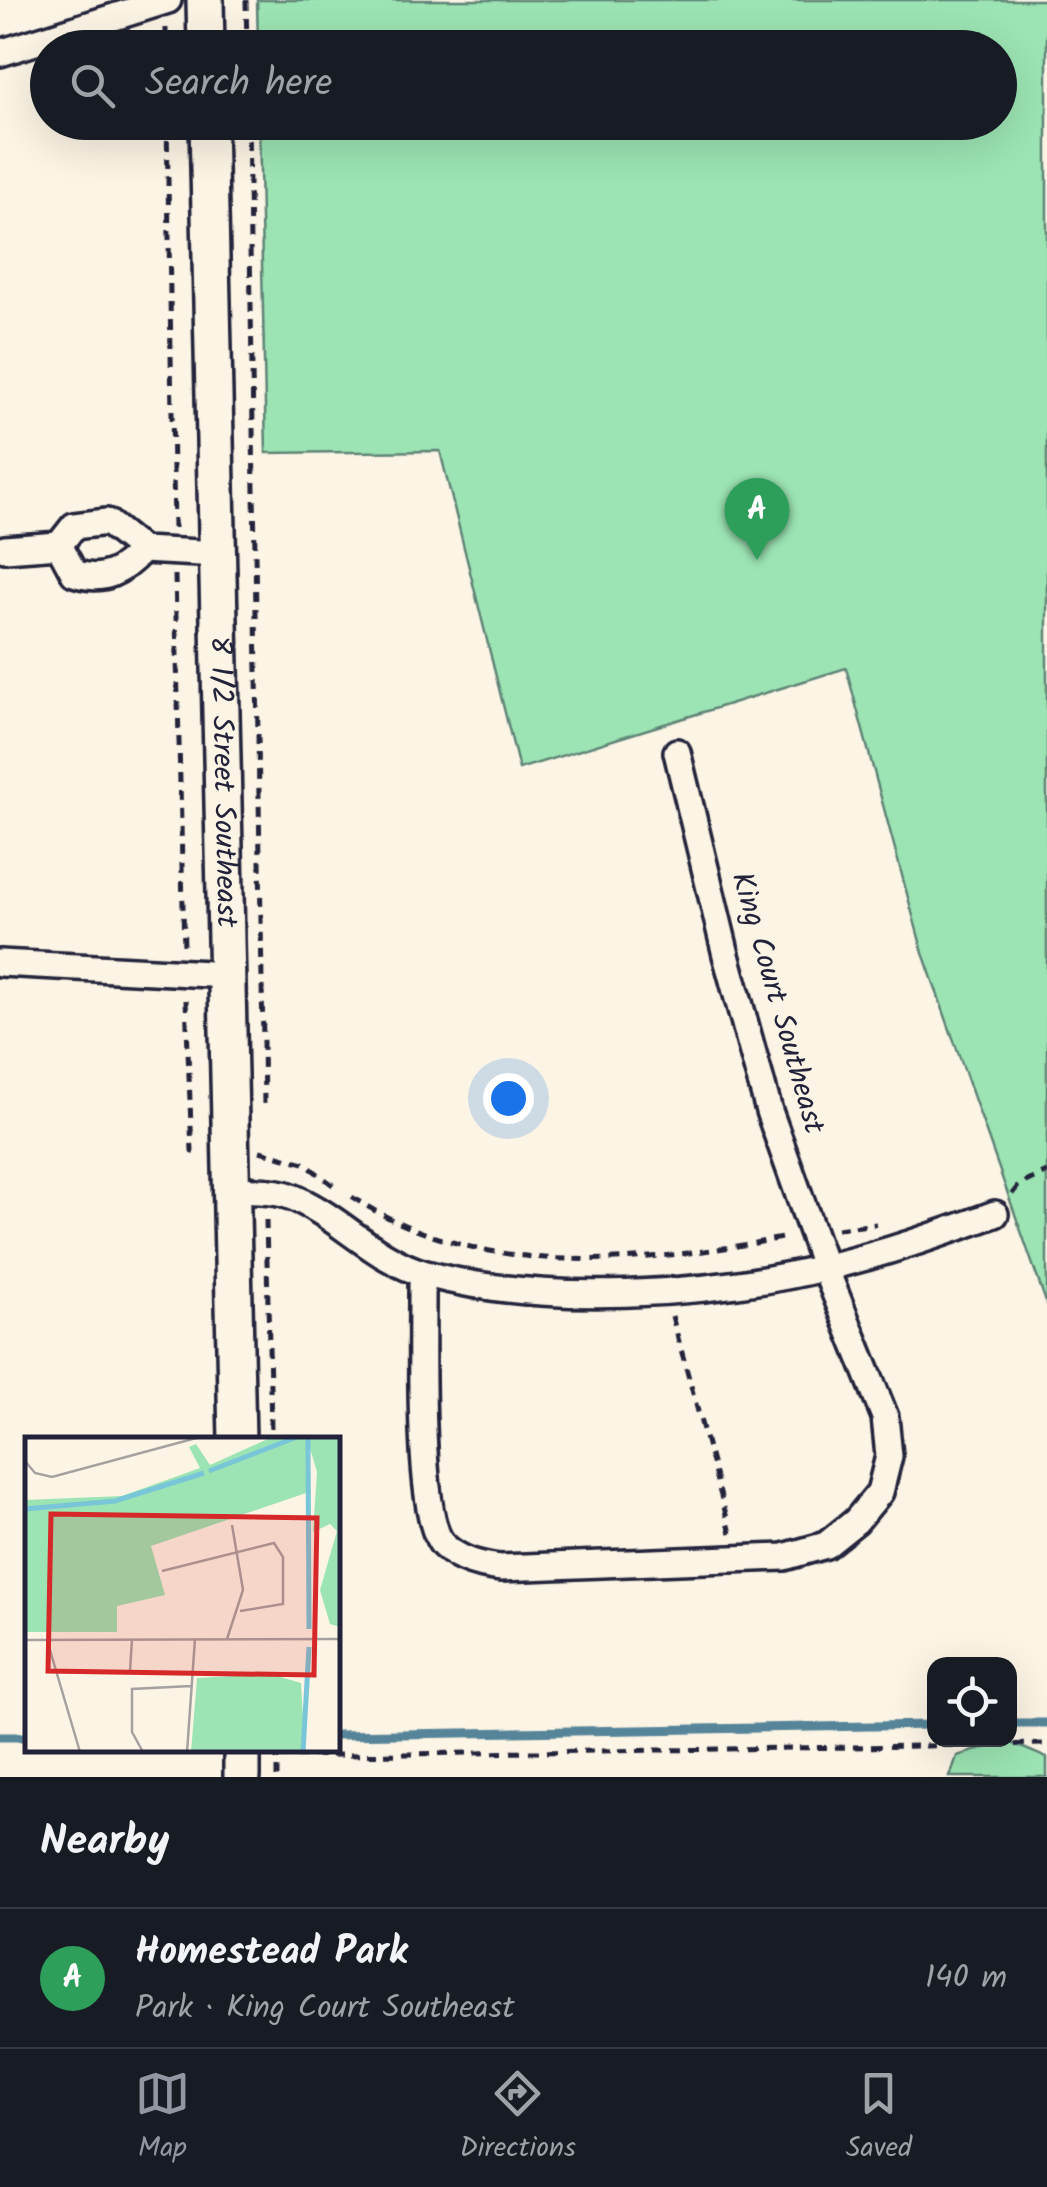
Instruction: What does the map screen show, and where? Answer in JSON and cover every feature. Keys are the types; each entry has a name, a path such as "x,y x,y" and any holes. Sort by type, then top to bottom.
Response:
{"street":[{"path":"73,30 168,0"},
{"path":"205,0 206,30"},
{"path":"0,53 30,44"},
{"name":"8 1/2 Street Southeast","path":"208,140 230,975 249,1191 238,1437"},
{"path":"5,549 59,545 74,526 108,522 142,550 219,554"},
{"path":"59,545 74,573 92,579 117,573 142,550"},
{"name":"King Court Southeast","path":"422,1273 425,1466 433,1527 442,1544 471,1563 500,1568 784,1557 826,1545 856,1521 880,1492 890,1456 884,1417 769,1111 726,955 678,752"},
{"path":"0,963 230,975"},
{"path":"249,1191 283,1194 320,1210 378,1252 422,1273 493,1288 542,1292 717,1286 826,1268 995,1214"}],"path":[{"path":"246,0 247,30"},
{"path":"167,140 184,973 192,1152"},
{"path":"248,140 264,1114"},
{"path":"271,1437 249,1191 264,1151 304,1163 377,1214 436,1238 490,1250 558,1260 628,1260 710,1252 814,1232"},
{"path":"995,1214 1020,1185 1047,1172"},
{"path":"665,1290 738,1559"},
{"path":"278,1777 277,1753 1047,1744"}],"green space":[{"path":"257,0 1047,0 1047,1305 923,953 846,668 519,769 440,451 266,453 259,140 1017,140 1017,30 258,30"},
{"path":"1017,1745 1047,1758 1047,1777 950,1777 957,1756 987,1747"}],"waterway":[{"path":"1017,1723 1047,1723"},
{"path":"340,1735 927,1725"},
{"path":"0,1737 25,1737"}],"place":[{"name":"Homestead Park","path":"757,560"}]}
